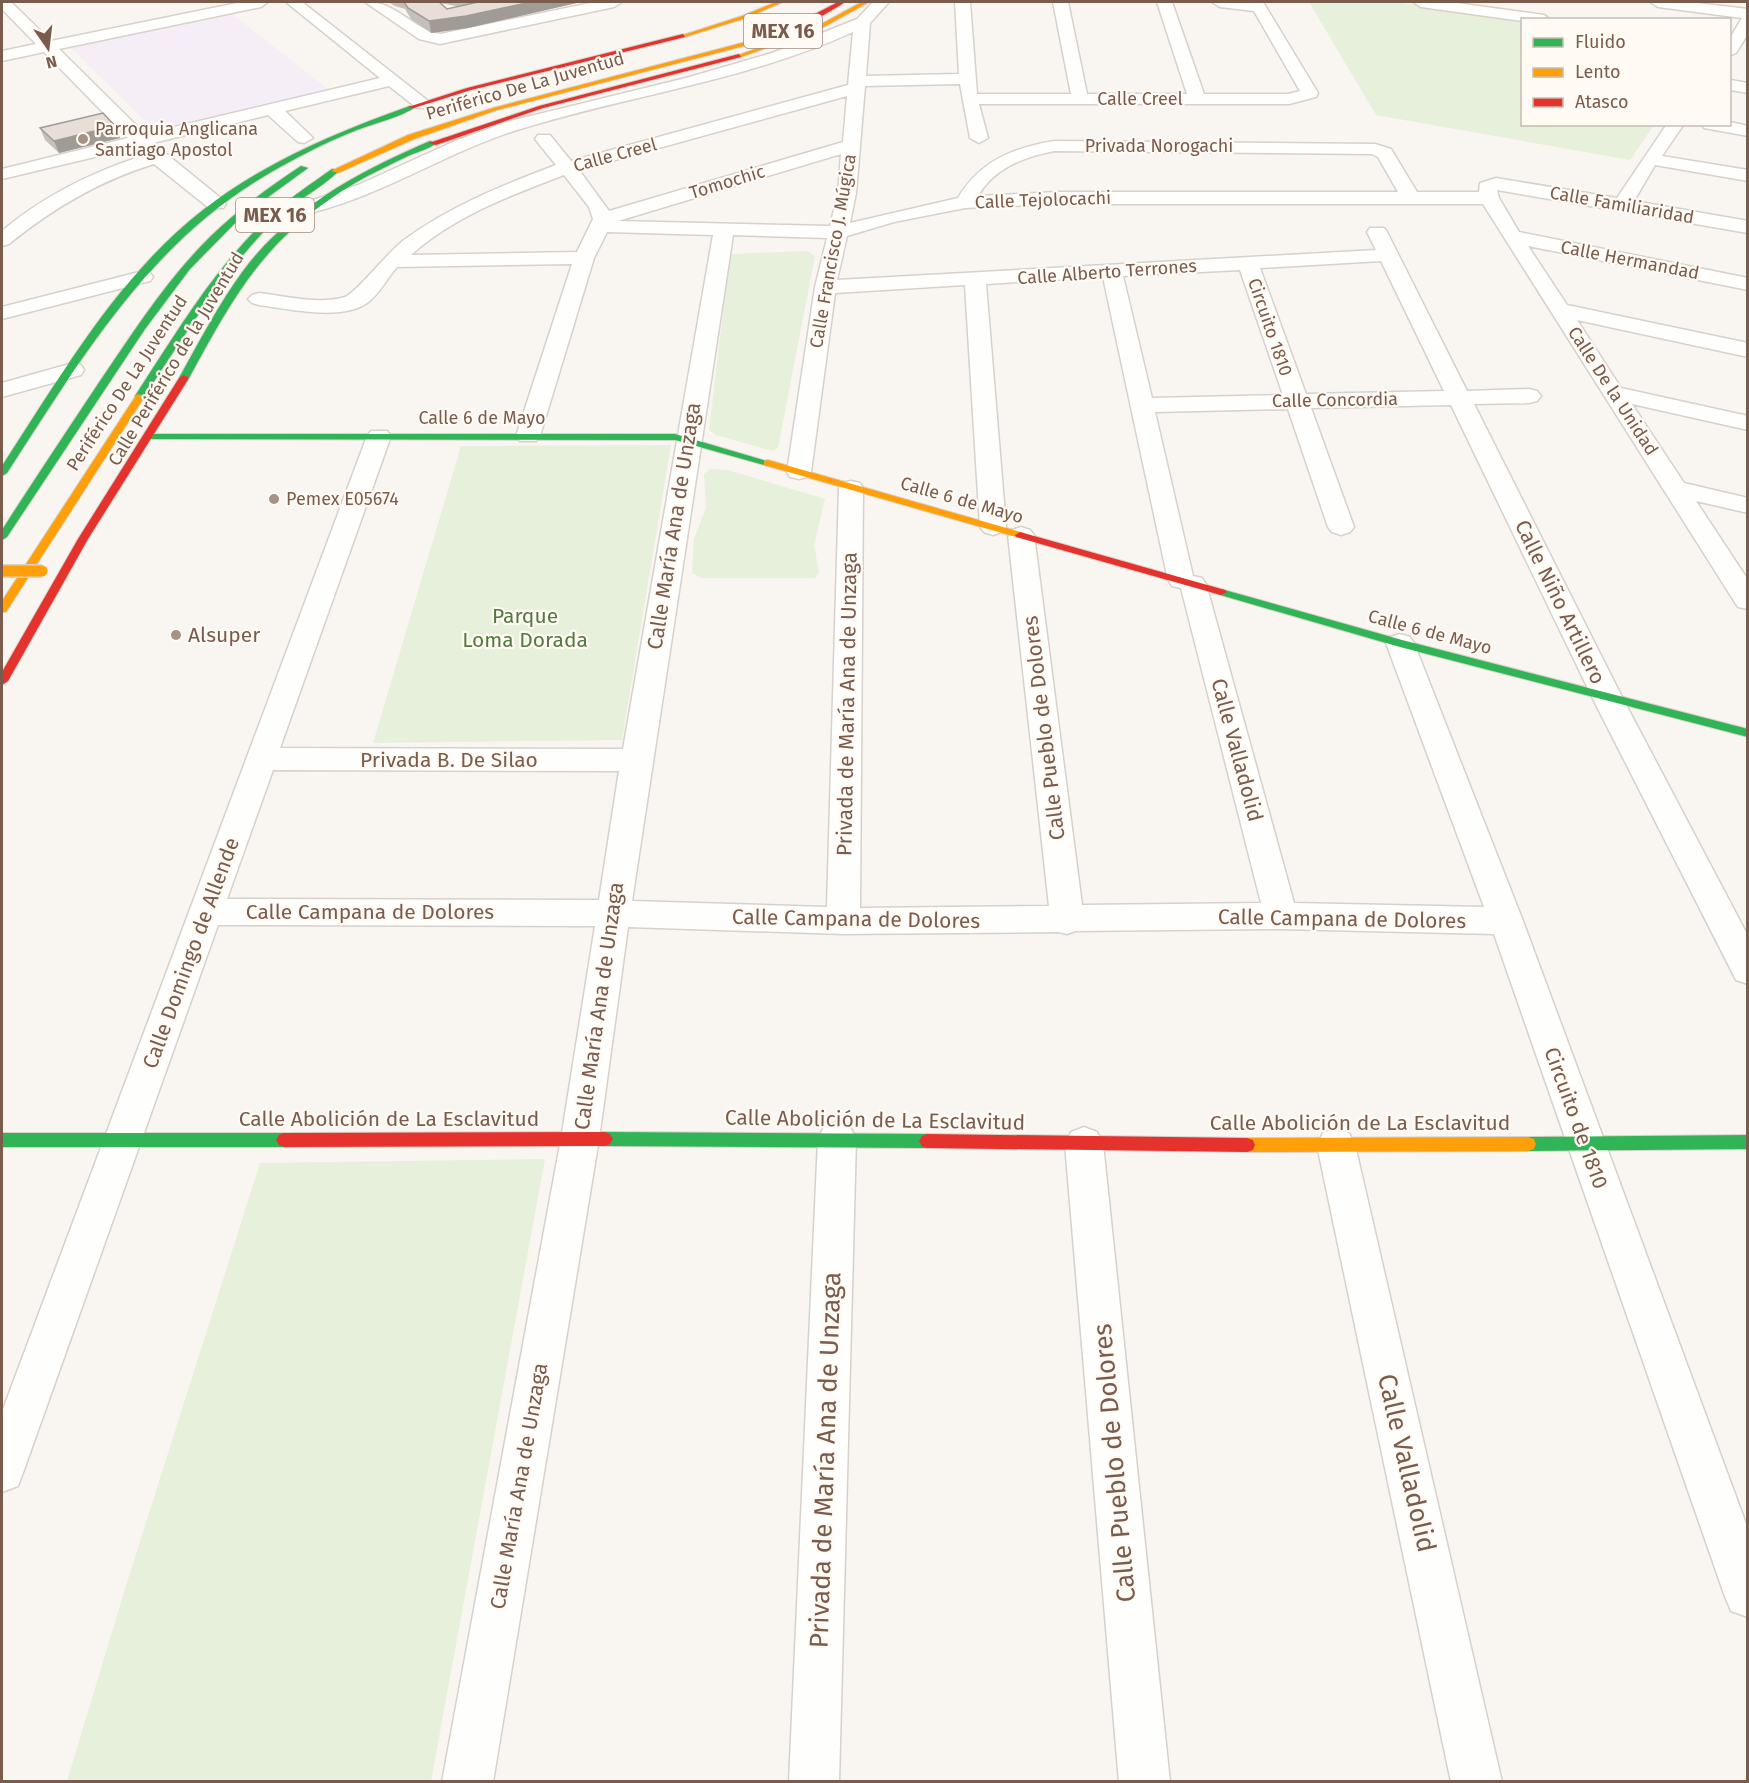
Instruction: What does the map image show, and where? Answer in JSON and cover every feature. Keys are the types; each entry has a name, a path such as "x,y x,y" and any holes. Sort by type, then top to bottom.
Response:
{"main road":[{"name":"Periférico De La Juventud","path":"2,609 218,276 248,239 290,202 340,169 380,149 441,126 501,107 722,52 792,28 842,2"},
{"path":"446,144 507,117 748,55 821,28 866,2"},
{"name":"Periférico De La Juventud","path":"351,146 425,116 484,98 710,42 765,24 785,7"},
{"path":"2,472 114,310 181,233 216,204 284,164 351,132 423,104 465,90 698,33 785,7"},
{"name":"Periférico De La Juventud","path":"2,537 147,317 182,272 219,232 260,196 298,171 319,161"},
{"name":"Calle Periférico de la Juventud","path":"2,681 231,296 261,254 314,206"},
{"name":"Calle 6 de Mayo","path":"149,437 675,437 1400,644 1748,734"},
{"path":"2,571 66,571"},
{"name":"Calle Abolición de La Esclavitud","path":"2,1140 837,1138 1084,1144 1336,1145 1748,1142"}],"street":[{"path":"3,2 50,46 157,157 216,204"},
{"path":"2,56 261,2"},
{"path":"293,2 423,104"},
{"path":"373,2 425,36 440,39 614,2"},
{"path":"314,206 363,190 446,144 769,59 835,36 862,22 880,2"},
{"path":"963,2 969,99 978,138"},
{"path":"1061,2 1080,99"},
{"path":"1165,2 1197,99"},
{"path":"1220,2 1257,4"},
{"path":"1421,2 1530,18"},
{"path":"1658,2 1748,14"},
{"name":"Calle Creel","path":"969,99 1289,99 1310,93 1257,4"},
{"path":"156,8 171,20"},
{"path":"1735,48 1748,21"},
{"name":"Calle Francisco J. Múgica","path":"799,472 825,288 847,194 862,22"},
{"path":"14,192 141,139 392,80"},
{"name":"Calle Creel","path":"259,299 338,306 352,303 359,299 392,261 427,234 500,193 566,168 857,85 968,80"},
{"path":"1731,85 1748,88"},
{"path":"270,108 304,138"},
{"path":"1623,204 1650,159 1675,126"},
{"path":"1723,126 1748,130"},
{"path":"528,436 584,258 602,223 598,206 544,139"},
{"name":"Tomochic","path":"602,223 851,145"},
{"name":"Privada Norogachi","path":"965,202 974,185 995,165 1024,152 1054,146 1375,149 1385,153 1411,198"},
{"path":"14,192 64,193 90,179 157,157"},
{"path":"1650,159 1748,176"},
{"name":"Calle Tejolocachi","path":"602,223 724,230 838,232 891,217 965,202 1069,198 1411,198 1492,191"},
{"name":"Calle Familiaridad","path":"1492,191 1623,204 1748,227"},
{"name":"Calle De la Unidad","path":"1492,191 1512,237 1747,600"},
{"path":"2,240 14,192"},
{"name":"Calle María Ana de Unzaga","path":"467,1782 580,1139 636,760 687,440 724,230"},
{"name":"Calle Hermandad","path":"1512,237 1748,284"},
{"name":"Calle Alberto Terrones","path":"825,288 1112,273 1248,262 1383,243"},
{"name":"Calle Niño Artillero","path":"1383,243 1608,699 1748,970"},
{"path":"392,261 584,258"},
{"name":"Circuito 1810","path":"1248,262 1341,527"},
{"name":"Calle Valladolid","path":"1112,273 1142,405 1187,582 1281,916"},
{"path":"5,306 143,277"},
{"path":"975,280 993,527"},
{"path":"1559,310 1748,350"},
{"path":"2,390 73,370"},
{"path":"1613,393 1748,423"},
{"name":"Calle Concordia","path":"1142,405 1529,396"},
{"name":"Calle Domingo de Allende","path":"2,1470 380,436"},
{"name":"Privada de María Ana de Unzaga","path":"843,921 851,488"},
{"path":"1677,489 1748,506"},
{"name":"Calle Pueblo de Dolores","path":"1021,535 1068,921"},
{"name":"Circuito de 1810","path":"1400,644 1506,921 1748,1594"},
{"name":"Privada B. De Silao","path":"262,759 636,760"},
{"name":"Calle Campana de Dolores","path":"206,912 612,914 843,921 1068,921 1281,916 1506,921"},
{"name":"Privada de María Ana de Unzaga","path":"814,1782 837,1138"},
{"name":"Calle Pueblo de Dolores","path":"1084,1144 1145,1782"},
{"name":"Calle Valladolid","path":"1336,1145 1477,1782"}],"shaded area":[{"path":"231,13 329,90 155,131 70,47"}],"green space":[{"path":"1309,2 1395,2 1521,20 1521,126 1653,126 1630,160 1376,115"},
{"path":"807,251 815,256 778,448 773,451 716,435 709,430 730,254"},
{"name":"Parque Loma Dorada","path":"671,445 622,740 373,743 461,446"},
{"path":"710,469 728,470 825,499 814,545 819,572 815,578 701,578 692,573 694,539 706,508 704,474"},
{"path":"545,1159 431,1781 67,1781 125,1589 260,1163"}],"building":[{"path":"404,2 439,2 447,9 478,2 531,2 466,16 429,21 408,8"},
{"path":"103,113 115,126 54,141 40,128"}],"traffic: fast":[{"path":"2,473 107,317 130,287 181,233 233,192 290,158 351,130 412,107"},
{"path":"184,378 238,285 265,250 285,230 307,211 356,180 433,143"},
{"path":"2,537 141,327 187,267 240,214 270,190 304,168"},
{"path":"140,396 224,271 273,218 302,193 335,171"},
{"path":"149,437 675,437 768,463"},
{"path":"1221,592 1400,643 1748,733"},
{"path":"605,1139 927,1141"},
{"path":"2,1140 284,1140"},
{"path":"1528,1144 1748,1142"}],"traffic: slow":[{"path":"683,36 744,17 780,2"},
{"path":"739,56 818,28 866,2"},
{"path":"335,171 411,137 495,109 761,40"},
{"path":"2,609 140,396"},
{"path":"768,463 1020,535"},
{"path":"2,571 42,571"},
{"path":"1247,1145 1528,1144"}],"traffic: jam":[{"path":"761,40 792,28 842,2"},
{"path":"412,107 469,89 683,36"},
{"path":"433,143 541,107 739,56"},
{"path":"2,681 83,539 184,378"},
{"path":"1020,535 1221,592"},
{"path":"284,1140 605,1139"},
{"path":"927,1141 1247,1145"}],"place":[{"name":"Parroquia Anglicana Santiago Apostol","path":"83,139"},
{"name":"Pemex E05674","path":"274,499"},
{"name":"Alsuper","path":"176,635"}]}
